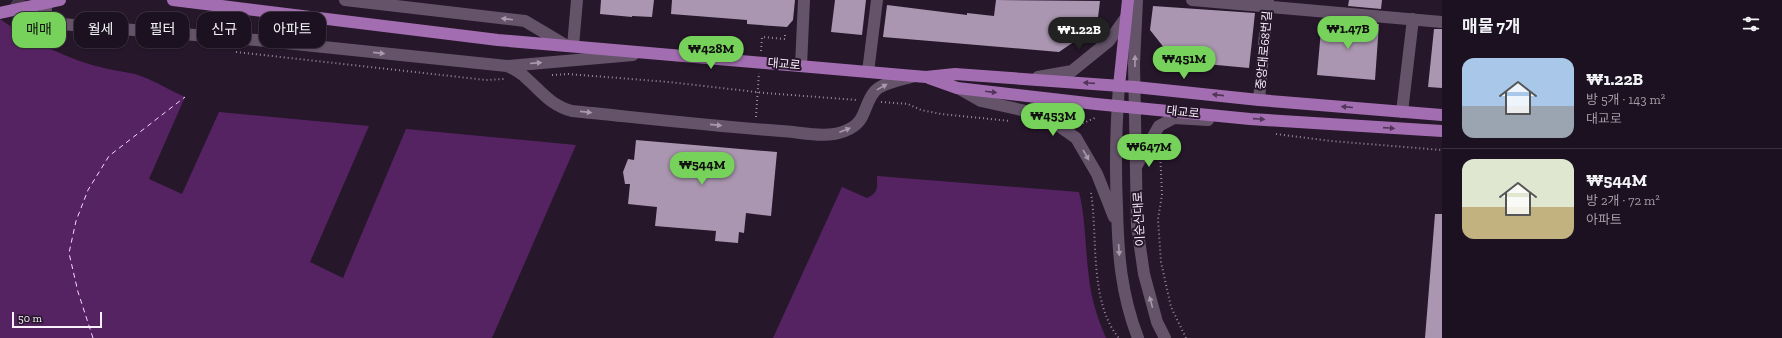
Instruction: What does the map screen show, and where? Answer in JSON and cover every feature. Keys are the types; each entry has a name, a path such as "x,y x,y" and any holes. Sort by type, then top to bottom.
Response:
{"main road":[{"path":"0,13 60,0"},
{"name":"대교로","path":"173,0 498,40 920,76 955,74 1027,78 1135,87 1259,100 1442,115"},
{"path":"1120,86 1128,0"},
{"name":"대교로","path":"920,76 957,88 1136,108 1237,118 1442,131"}],"street":[{"path":"46,12 47,0"},
{"path":"345,0 374,2 525,21 570,46 577,0"},
{"path":"801,66 804,0"},
{"path":"868,72 877,0"},
{"name":"이순신대로","path":"1137,0 1134,64 1137,226 1144,274 1157,322 1165,338"},
{"path":"1192,0 1334,6 1413,19 1442,22"},
{"name":"중앙대로68번길","path":"1259,100 1268,3"},
{"path":"1027,78 1072,71 1109,41 1127,16"},
{"path":"1402,112 1413,19"},
{"path":"66,24 256,40 507,66 651,53"},
{"path":"507,66 526,77 550,101 560,108 572,111 754,129 829,134 844,132 855,125 864,115 875,90 886,84 920,76"},
{"name":"이순신대로","path":"1120,86 1115,156 1117,226 1120,265 1128,313 1138,338"},
{"path":"957,88 980,101 1035,113 1052,121 1076,138 1097,174 1117,226"},
{"path":"1136,166 1159,126 1174,118 1214,121 1237,118"}],"path":[{"path":"761,53 762,37 785,39 785,35"},
{"path":"234,51 486,80 526,77"},
{"path":"754,129 760,68"},
{"path":"547,76 568,74 669,82 765,94 908,104 922,110 941,114 1015,121"},
{"path":"1077,127 1096,117"},
{"path":"1269,133 1330,141 1442,150"},
{"path":"1159,144 1162,195 1158,219 1161,262 1171,307 1186,338"},
{"path":"1089,187 1098,280 1106,314 1113,331 1119,338"}],"shaded area":[{"path":"0,19 12,27 12,48 49,48 79,61 141,76 185,97 149,179 182,194 219,112 369,126 310,262 343,278 406,129 576,145 492,338 0,338"},
{"path":"1042,101 1078,107 1063,117 1054,110 1041,105"},
{"path":"877,176 1079,192 1083,213 1091,293 1106,338 773,338 842,187 867,198 875,192"}],"building":[{"path":"601,0 654,0 652,17 600,14"},
{"path":"672,0 795,0 793,20 787,27 747,24 747,20 671,14"},
{"path":"835,0 866,0 862,35 831,32"},
{"path":"996,0 1100,1 1097,26 1059,52 883,37 887,5 967,15 967,13 994,16"},
{"path":"1349,0 1382,0 1381,9 1348,6"},
{"path":"1153,6 1255,13 1249,68 1206,64 1206,67 1177,64 1150,30"},
{"path":"1322,19 1379,24 1375,80 1317,75"},
{"path":"1434,29 1442,29 1442,88 1428,87"},
{"path":"636,140 777,152 771,216 746,213 744,233 739,232 738,243 715,241 716,231 655,226 657,207 628,204 630,184 625,184 623,172 628,159 634,160"},
{"path":"1435,214 1442,214 1442,338 1425,338"}],"ferry route":[{"path":"93,338 78,292 69,253 76,221 88,190 109,156 185,97"}],"tunnel":[{"path":"13,0 32,12"}]}
